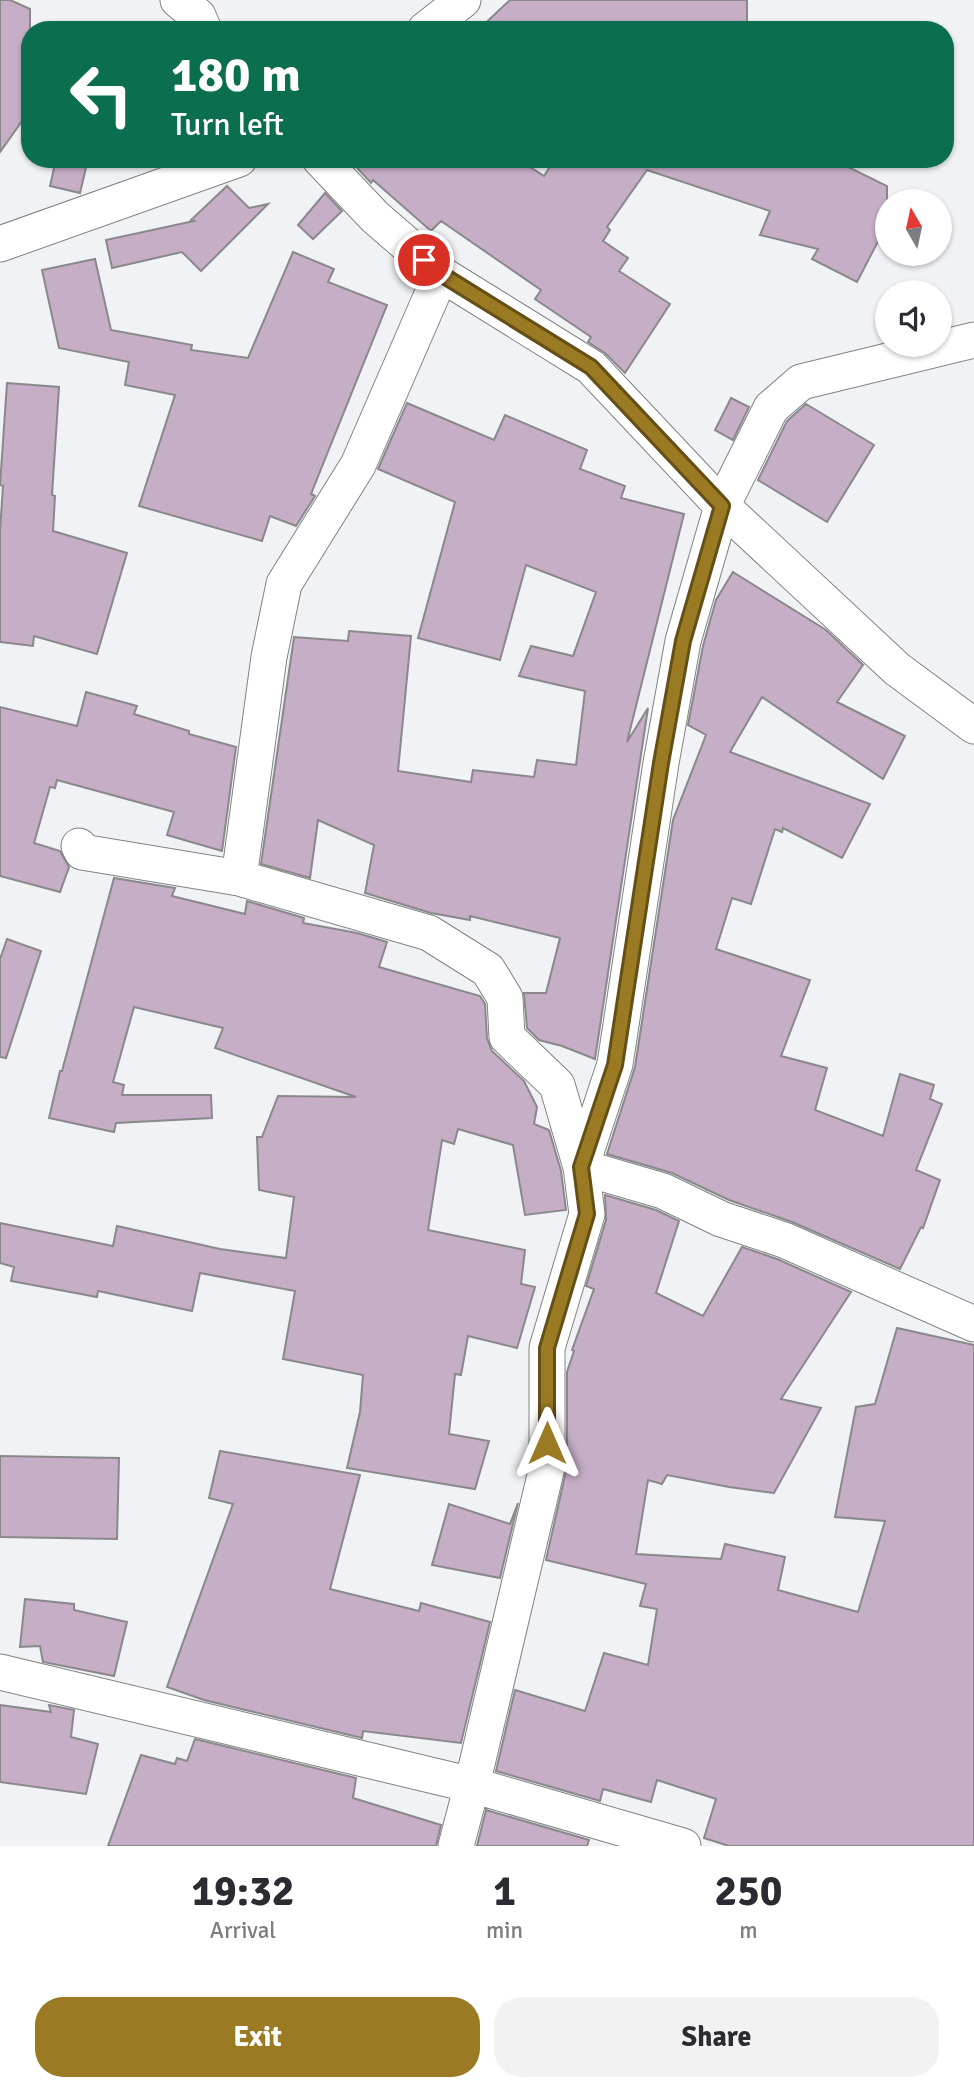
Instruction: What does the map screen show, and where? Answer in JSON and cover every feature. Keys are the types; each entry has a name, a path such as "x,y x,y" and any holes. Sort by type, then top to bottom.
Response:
{"street":[{"path":"178,0 198,16 200,21"},
{"path":"436,21 463,0"},
{"path":"0,244 214,168"},
{"path":"329,168 375,217 441,274 591,367 722,506 898,668 974,726"},
{"path":"239,878 269,657 284,584 358,465 441,274"},
{"path":"581,1167 615,1065 661,763 683,641 722,506 771,408 801,382 974,340"},
{"path":"79,846 82,852 239,878 429,933 488,970 505,998 507,1037 557,1085 581,1167 587,1214 547,1348 547,1467 456,1846"},
{"path":"581,1167 663,1191 721,1219 784,1240 974,1324"},
{"path":"0,1672 472,1785 683,1846"}],"building":[{"path":"0,0 10,0 30,9 30,21 21,21 21,123 0,152"},
{"path":"510,0 747,0 747,21 488,21"},
{"path":"54,168 86,168 80,193 50,186"},
{"path":"357,168 532,168 544,176 549,168 850,168 887,186 887,189 875,189 875,247 857,282 812,259 818,249 760,235 770,211 647,170 607,227 610,230 603,241 628,258 619,271 670,304 625,373 605,353 588,342 591,337 535,299 541,290 441,221 431,231 373,180 371,183"},
{"path":"227,186 249,208 268,204 201,271 182,252 112,268 106,240 194,221 191,220"},
{"path":"325,193 342,211 313,239 298,225"},
{"path":"293,252 334,269 328,282 387,305 311,494 315,496 296,526 270,516 262,541 139,506 175,395 125,385 129,362 59,348 42,270 95,259 111,330 192,345 191,350 248,358"},
{"path":"7,383 59,387 52,495 55,496 53,531 127,553 97,654 34,636 33,646 0,642 0,531 3,486 0,485"},
{"path":"731,398 749,407 733,440 715,430"},
{"path":"407,403 494,440 505,415 587,450 580,469 625,486 621,498 684,514 627,742 648,708 595,1059 539,1040 527,1028 524,993 546,993 560,938 470,916 470,920 431,913 365,893 374,845 318,820 310,878 261,864 294,637 348,641 349,631 411,636 398,771 471,782 473,770 534,777 537,760 576,765 585,691 519,676 531,646 573,656 596,592 526,565 500,660 418,638 455,502 378,469"},
{"path":"806,404 874,445 827,522 758,480 787,421"},
{"path":"733,572 826,630 863,665 837,702 905,736 883,779 762,697 730,752 870,804 842,858 783,828 782,832 775,829 751,904 732,898 716,949 810,980 781,1056 827,1068 815,1110 883,1136 900,1074 934,1085 930,1099 942,1104 916,1170 940,1180 923,1228 921,1227 900,1269 792,1222 729,1200 672,1173 607,1154 635,1067 673,820 706,735 688,725 703,646 716,600"},
{"path":"86,692 137,706 134,714 236,747 222,851 167,835 174,812 57,780 55,788 50,787 34,843 60,851 69,867 60,892 0,876 0,707 77,726"},
{"path":"114,878 175,888 172,896 245,914 247,901 304,918 303,923 357,933 387,942 379,967 480,996 485,1004 487,1038 492,1051 524,1081 537,1107 534,1124 549,1130 561,1171 566,1210 525,1215 513,1145 458,1129 454,1144 442,1140 428,1230 525,1250 521,1284 535,1287 517,1348 468,1336 461,1375 455,1374 449,1434 489,1441 475,1489 347,1468 360,1412 363,1375 283,1359 295,1291 200,1273 192,1311 98,1291 97,1297 11,1281 14,1267 0,1263 0,1223 113,1246 117,1226 220,1249 286,1258 294,1197 259,1190 257,1137 262,1137 278,1096 356,1097 215,1048 223,1028 134,1007 113,1082 124,1085 122,1095 211,1095 212,1118 116,1123 114,1132 49,1118"},
{"path":"7,939 41,951 6,1058 0,1057 0,959"},
{"path":"605,1195 656,1210 679,1221 656,1293 703,1316 742,1247 777,1259 851,1292 781,1399 821,1408 774,1493 667,1475 662,1484 648,1480 636,1554 721,1559 725,1544 785,1557 778,1590 858,1612 885,1521 835,1517 856,1407 875,1404 897,1328 974,1345 974,1846 729,1846 704,1838 716,1799 657,1780 651,1802 603,1789 600,1801 496,1771 515,1690 585,1711 604,1653 648,1665 657,1609 640,1606 646,1584 546,1560 567,1467 567,1372 594,1289 586,1286 606,1220"},
{"path":"220,1451 360,1475 330,1589 419,1611 421,1603 490,1622 461,1743 363,1731 362,1738 204,1700 167,1687 233,1504 209,1498"},
{"path":"0,1456 119,1458 117,1539 0,1537"},
{"path":"518,1503 500,1578 432,1565 449,1504 510,1524"},
{"path":"25,1599 74,1604 74,1610 127,1622 114,1676 43,1662 40,1646 20,1647"},
{"path":"0,1705 51,1712 49,1705 74,1710 71,1737 98,1744 86,1794 0,1782"},
{"path":"195,1739 356,1778 353,1798 441,1825 436,1846 108,1846 141,1755 175,1764 177,1758 187,1761"},
{"path":"486,1810 589,1840 587,1846 477,1846"}],"route":[{"path":"424,260 441,274 591,367 722,506 683,641 661,763 615,1065 581,1167 587,1214 547,1348 547,1443"}]}
